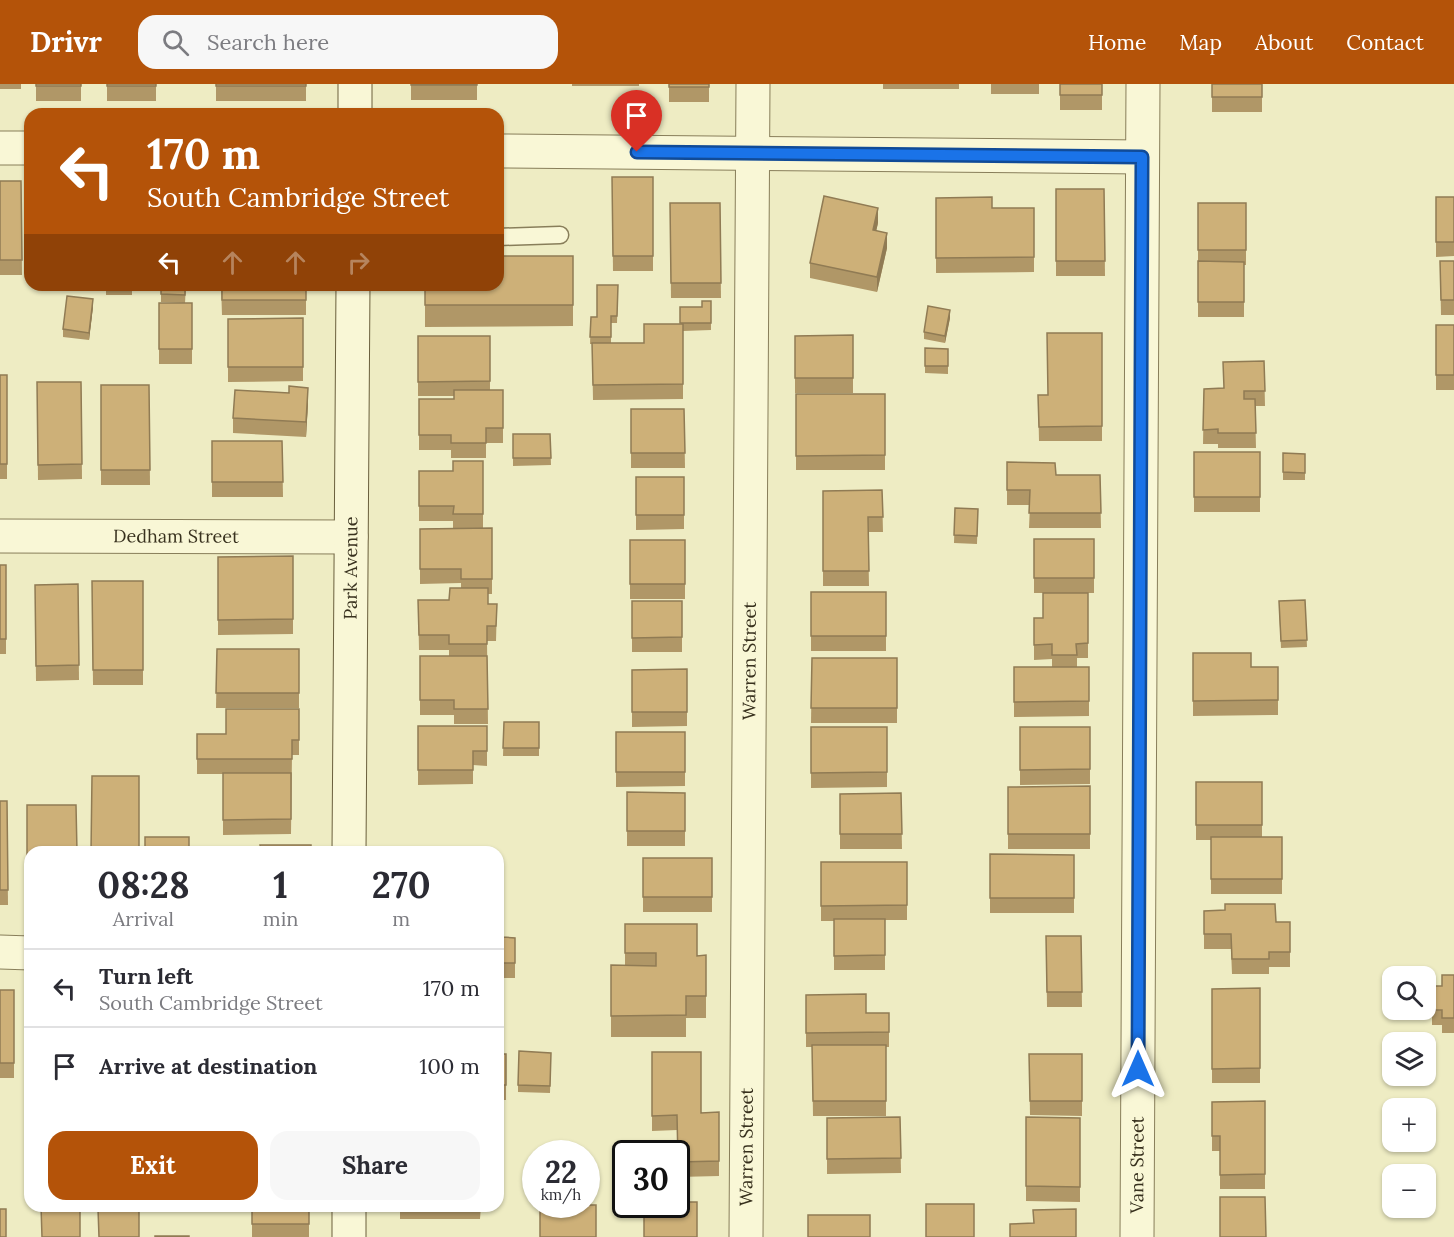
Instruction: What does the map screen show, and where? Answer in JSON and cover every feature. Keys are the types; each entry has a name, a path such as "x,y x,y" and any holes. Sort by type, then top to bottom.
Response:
{"street":[{"path":"355,84 355,108"},
{"name":"Warren Street","path":"746,1237 753,84"},
{"name":"Vane Street","path":"1137,1237 1143,84"},
{"path":"0,148 24,148"},
{"path":"504,151 1142,157"},
{"name":"Park Avenue","path":"349,846 353,291"},
{"name":"Dedham Street","path":"0,536 351,537"},
{"path":"0,952 24,953"},
{"path":"349,1212 349,1237"}],"lane":[{"path":"504,237 560,235"}],"building":[{"path":"36,84 81,84 81,86 36,86"},
{"path":"107,84 156,84 156,86 107,86"},
{"path":"216,84 306,84 306,86 216,86"},
{"path":"477,84 477,85 411,85"},
{"path":"669,84 709,84 709,87 669,87"},
{"path":"1060,84 1102,84 1102,95 1060,95"},
{"path":"1212,84 1262,84 1262,97 1212,97"},
{"path":"612,177 653,177 653,256 613,256"},
{"path":"0,181 21,181 22,260 0,260"},
{"path":"1056,189 1104,189 1105,261 1056,261"},
{"path":"824,196 878,208 873,230 887,233 877,277 810,263"},
{"path":"992,197 992,208 1034,208 1034,257 936,258 936,198"},
{"path":"1436,197 1454,197 1454,242 1436,242"},
{"path":"670,203 720,203 721,283 671,283"},
{"path":"1198,203 1246,203 1246,250 1198,250"},
{"path":"504,256 573,256 573,305 425,305 425,291 504,291"},
{"path":"1198,261 1244,262 1244,302 1198,302"},
{"path":"1440,261 1454,261 1454,300 1441,300"},
{"path":"597,285 618,285 617,316 611,316 611,337 590,337 591,317 597,317"},
{"path":"161,291 185,291 185,295 161,294"},
{"path":"222,291 306,291 306,300 222,300"},
{"path":"67,296 93,299 89,333 63,329"},
{"path":"702,301 711,301 711,323 680,323 680,307 702,307"},
{"path":"159,303 192,303 192,349 159,349"},
{"path":"928,306 950,310 945,336 924,332"},
{"path":"303,318 303,367 228,367 228,319"},
{"path":"644,324 683,324 683,384 593,385 592,343 644,343"},
{"path":"1436,325 1454,325 1454,375 1436,375"},
{"path":"1047,333 1102,333 1102,426 1039,427 1038,395 1048,395"},
{"path":"853,335 853,378 795,378 795,336"},
{"path":"418,336 490,336 490,381 418,382"},
{"path":"925,348 948,349 948,366 925,366"},
{"path":"1264,361 1265,391 1244,391 1244,399 1255,399 1256,433 1218,433 1218,429 1203,430 1204,389 1224,388 1223,362"},
{"path":"0,375 7,375 7,464 0,464"},
{"path":"37,382 81,382 82,464 38,465"},
{"path":"101,385 149,385 150,470 101,470"},
{"path":"289,386 308,388 306,422 233,418 235,390 289,393"},
{"path":"454,390 503,390 503,428 486,428 486,443 451,443 451,435 419,435 419,399 454,399"},
{"path":"796,394 885,394 885,455 796,456"},
{"path":"631,409 684,409 685,453 631,453"},
{"path":"513,434 550,434 551,458 513,458"},
{"path":"212,441 282,441 283,482 212,482"},
{"path":"1194,452 1260,452 1260,497 1194,497"},
{"path":"1283,453 1305,454 1305,473 1283,472"},
{"path":"453,461 483,461 483,514 453,514 454,506 419,506 419,471 453,471"},
{"path":"1007,462 1055,463 1056,475 1100,475 1101,513 1029,513 1030,490 1007,490"},
{"path":"636,477 684,477 684,515 636,515"},
{"path":"882,490 883,517 868,517 869,571 823,571 823,491"},
{"path":"955,508 978,509 977,536 954,535"},
{"path":"492,528 492,579 461,579 461,569 420,569 420,529"},
{"path":"1034,539 1094,539 1094,578 1034,578"},
{"path":"630,540 685,540 685,584 630,584"},
{"path":"293,556 293,619 218,620 218,557"},
{"path":"0,565 6,565 6,639 0,639"},
{"path":"92,581 143,581 143,670 93,670"},
{"path":"78,584 79,665 36,666 35,585"},
{"path":"450,588 488,588 488,604 497,604 496,626 487,626 487,644 449,644 449,635 419,635 418,600 449,600"},
{"path":"811,592 886,592 886,636 811,636"},
{"path":"1043,593 1088,593 1088,643 1076,644 1077,655 1052,655 1052,644 1034,645 1034,618 1043,618"},
{"path":"1305,600 1307,640 1281,641 1279,601"},
{"path":"632,601 682,601 682,637 632,638"},
{"path":"217,649 299,649 299,693 216,693"},
{"path":"1193,653 1251,653 1251,667 1278,667 1278,700 1193,701"},
{"path":"420,656 487,656 488,709 454,709 454,700 420,700"},
{"path":"812,658 897,658 897,708 811,708"},
{"path":"1014,667 1089,667 1089,701 1014,702"},
{"path":"687,669 687,712 632,712 632,670"},
{"path":"226,709 299,709 299,740 292,740 292,759 197,759 197,734 226,734"},
{"path":"504,722 539,722 539,748 503,748"},
{"path":"418,726 487,726 487,751 473,751 473,770 418,770"},
{"path":"811,727 887,727 887,772 811,773"},
{"path":"1020,727 1090,727 1090,769 1020,770"},
{"path":"616,732 685,732 685,772 616,772"},
{"path":"223,773 291,773 291,819 223,820"},
{"path":"92,776 139,776 139,846 91,846"},
{"path":"1196,782 1262,782 1262,825 1196,825"},
{"path":"1090,786 1090,834 1008,834 1008,787"},
{"path":"627,792 685,793 685,831 627,831"},
{"path":"901,793 902,834 840,834 840,794"},
{"path":"0,801 7,801 8,890 0,890"},
{"path":"27,805 76,805 77,846 27,846"},
{"path":"145,837 189,837 189,846 145,846"},
{"path":"1211,837 1282,837 1282,879 1211,879"},
{"path":"260,845 311,845 311,846"},
{"path":"990,854 1074,855 1074,898 990,898"},
{"path":"643,858 712,858 712,897 643,897"},
{"path":"821,862 907,862 907,905 821,906"},
{"path":"1225,904 1275,904 1276,922 1290,922 1290,952 1269,952 1269,959 1232,959 1231,934 1204,934 1204,911 1225,910"},
{"path":"834,919 885,919 885,955 834,956"},
{"path":"625,924 697,924 697,956 706,955 706,996 686,996 686,1015 611,1016 611,965 656,966 656,953 625,953"},
{"path":"1046,936 1081,936 1082,992 1047,992"},
{"path":"504,937 515,938 515,963 504,963"},
{"path":"1442,975 1454,975 1454,1018 1442,1018 1442,1010 1436,1010 1436,986 1442,986"},
{"path":"1260,988 1260,1068 1212,1069 1212,989"},
{"path":"0,990 14,990 14,1063 0,1063"},
{"path":"866,994 866,1013 889,1013 889,1032 806,1033 806,995"},
{"path":"812,1045 886,1045 886,1101 813,1101"},
{"path":"519,1051 551,1053 550,1086 518,1085"},
{"path":"652,1052 701,1052 701,1113 719,1112 719,1161 690,1162 690,1140 678,1140 677,1115 652,1116"},
{"path":"504,1054 506,1054 506,1085 504,1085"},
{"path":"1029,1054 1082,1054 1082,1101 1030,1101"},
{"path":"1265,1101 1265,1174 1220,1175 1220,1136 1212,1136 1212,1102"},
{"path":"900,1117 901,1158 827,1159 827,1118"},
{"path":"1026,1117 1080,1118 1080,1187 1026,1186"},
{"path":"1220,1197 1265,1197 1266,1237 1220,1237"},
{"path":"690,1202 697,1202 697,1237 644,1237 644,1218 690,1218"},
{"path":"926,1204 974,1204 974,1237 926,1237"},
{"path":"0,1209 6,1209 6,1237 0,1237"},
{"path":"1076,1209 1076,1237 1010,1237 1010,1224 1034,1223 1033,1210"},
{"path":"41,1212 80,1212 80,1237 42,1237"},
{"path":"98,1212 139,1212 139,1237 99,1237"},
{"path":"252,1212 309,1212 309,1224 252,1224"},
{"path":"808,1215 870,1215 870,1237 808,1237"},
{"path":"540,1218 596,1218 596,1237 540,1237"},
{"path":"189,1236 189,1237 155,1237"}],"route":[{"path":"637,152 1142,157 1138,1069"}]}
